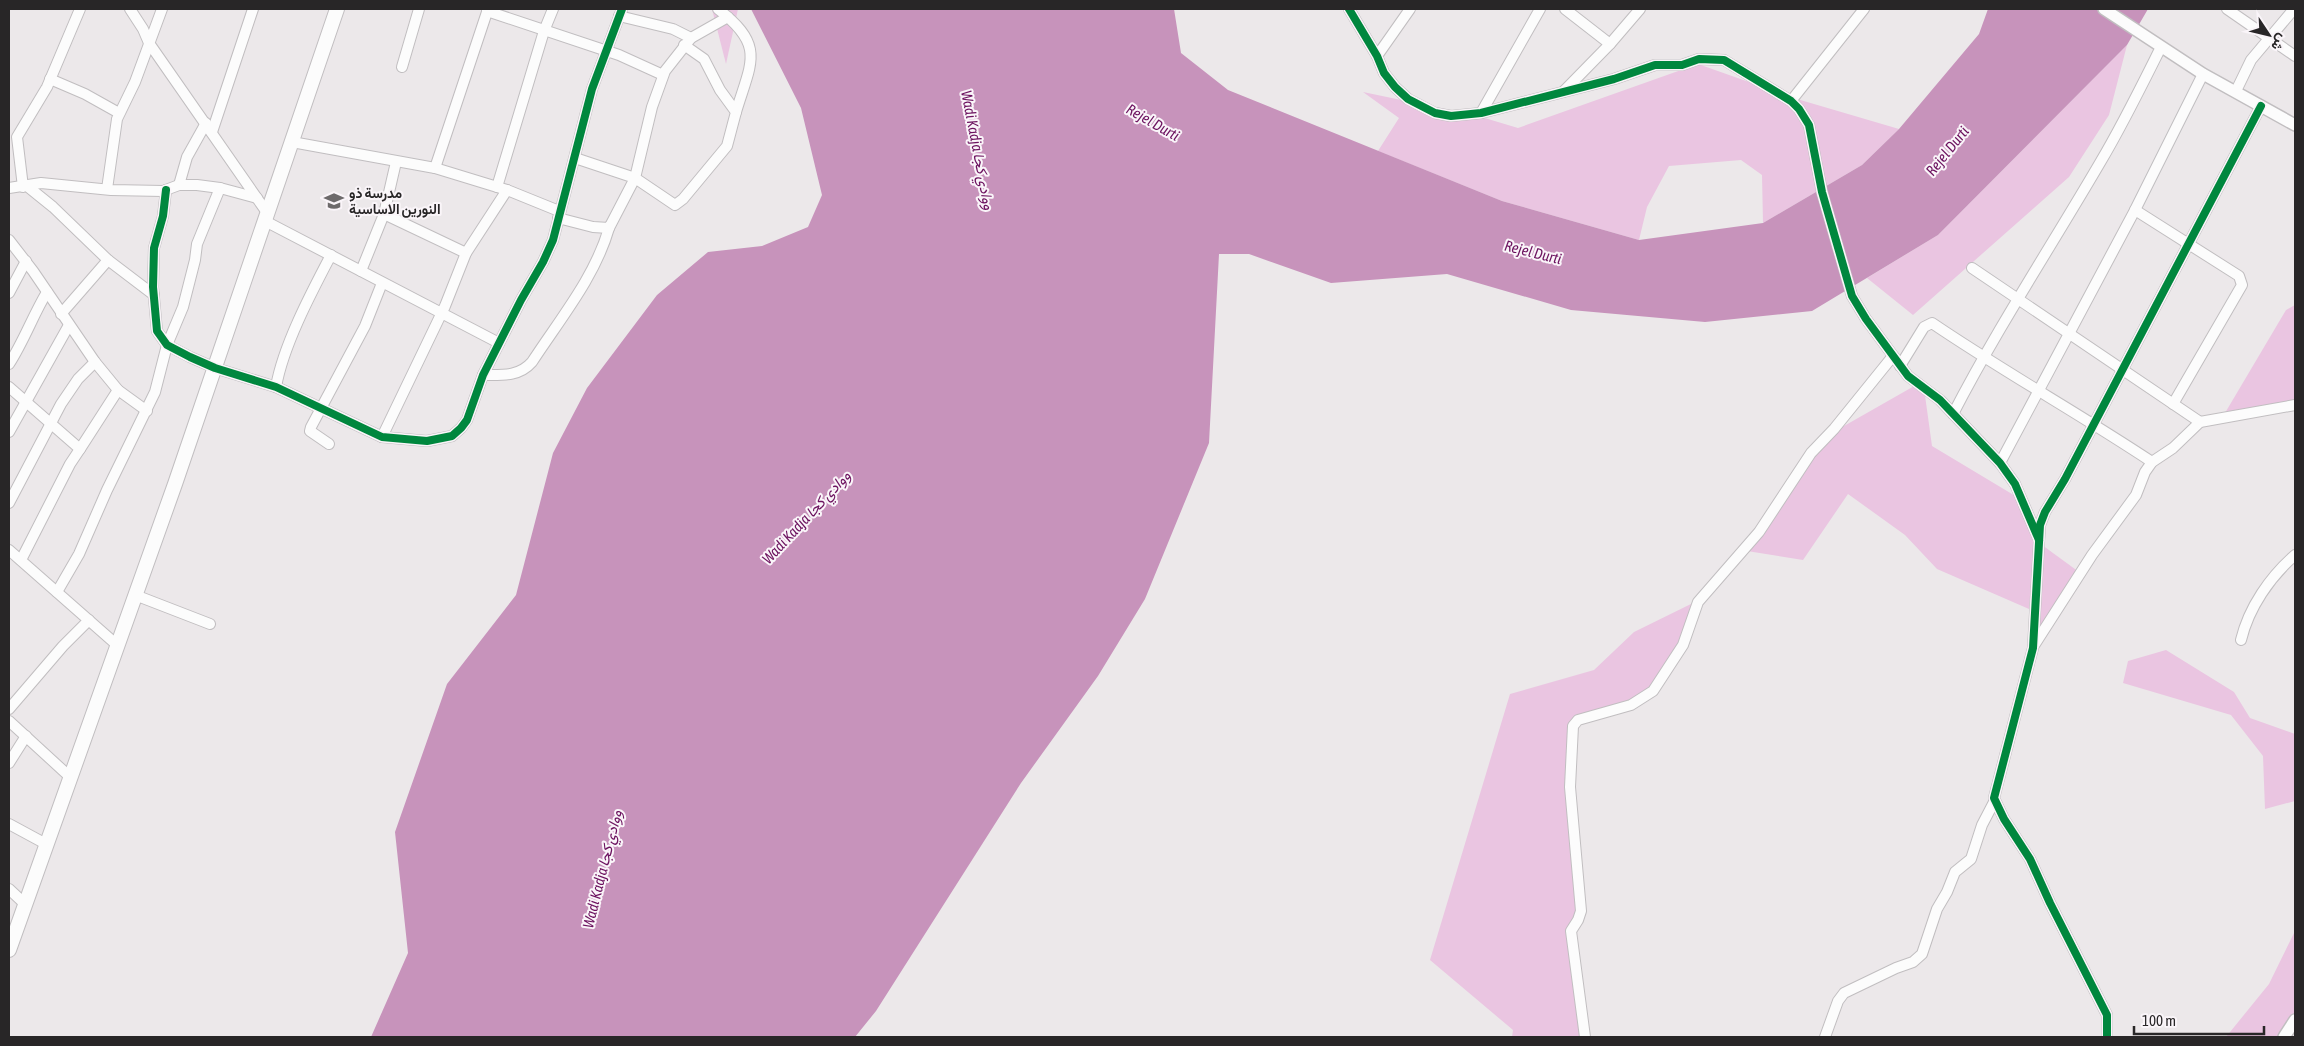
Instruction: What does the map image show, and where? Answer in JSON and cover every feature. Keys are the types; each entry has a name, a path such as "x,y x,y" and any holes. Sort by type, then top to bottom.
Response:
{"main road":[{"path":"9,950 215,368 337,9"}],"street":[{"path":"80,9 50,79 17,137 25,186 53,207 108,260 154,295"},
{"path":"130,9 143,29 149,43 257,198 267,218 382,283 499,343"},
{"path":"107,189 119,113 135,82 162,9"},
{"path":"212,132 253,9"},
{"path":"402,67 419,9"},
{"path":"382,437 442,313 466,252 502,189 544,31 553,9"},
{"path":"575,158 635,178 674,205 679,203 727,146 752,59 752,49 749,40 742,29 718,9"},
{"path":"1377,56 1410,9"},
{"path":"1480,113 1540,9"},
{"path":"1565,9 1610,44"},
{"path":"1562,93 1610,44 1640,9"},
{"path":"1791,101 1864,9"},
{"path":"2104,9 2203,74 2295,125"},
{"path":"2227,9 2295,56"},
{"path":"2236,92 2251,60 2294,9"},
{"path":"435,168 488,10 544,31 633,60 663,75"},
{"path":"1354,11 1384,73 1395,87 1408,99 1435,113 1451,116 1480,113 1614,79 1655,65 1682,65 1699,59 1715,59 1732,64 1791,101 1810,125 1822,192 1852,296 1866,320 1913,381 1940,400 2000,464 2015,484 2040,540"},
{"path":"166,190 163,216 154,248 154,295 157,331 167,345 190,358 215,368 276,388 382,437 420,441 452,436 467,420 483,375 520,300 543,262 552,240 592,90 621,12 673,29 688,41 704,59 720,90 736,112"},
{"path":"483,375 512,375 527,368 532,362 580,291 606,242 610,228 635,178 642,157 645,132 663,75 688,41 728,17"},
{"path":"1953,414 1982,357 2101,161 2161,47"},
{"path":"2000,464 2135,210 2203,74"},
{"path":"50,79 85,94 119,113"},
{"path":"1825,1037 1838,1001 1844,993 1913,962 1922,954 1937,909 1947,892 1955,872 1971,859 1982,825 1994,802 2012,721 2033,648 2040,525 2045,512 2065,479 2122,368 2191,243 2261,106"},
{"path":"179,185 187,157 206,123"},
{"path":"292,142 435,168 502,189 559,215 593,227 610,228"},
{"path":"361,271 384,214 396,162"},
{"path":"9,188 41,183 107,189 166,190 179,185 220,188 257,198"},
{"path":"57,592 79,554 107,490 147,411 161,372 167,345 183,307 197,244 220,188"},
{"path":"2135,210 2191,243 2239,276 2242,284 2173,404"},
{"path":"384,214 466,252"},
{"path":"9,240 95,362 118,390 147,411"},
{"path":"276,388 284,356 312,291 331,255"},
{"path":"61,314 108,260"},
{"path":"9,293 26,262"},
{"path":"1972,268 2200,422"},
{"path":"329,444 310,431 365,326 382,283"},
{"path":"9,364 19,349 47,292"},
{"path":"1900,366 1924,327 1932,323 1982,357 2040,390 2152,462"},
{"path":"9,432 69,325"},
{"path":"1585,1037 1571,931 1581,911 1570,787 1573,726 1578,720 1631,704 1653,691 1683,645 1698,602 1705,592 1759,532 1811,453 1840,422 1893,356"},
{"path":"9,503 51,424 78,379 95,362"},
{"path":"9,387 80,449"},
{"path":"21,560 70,464 118,390"},
{"path":"2033,648 2092,555 2136,495 2145,472 2152,462 2173,448 2200,422 2295,405"},
{"path":"9,550 117,645"},
{"path":"2241,640 2252,607 2295,555"},
{"path":"135,595 210,624"},
{"path":"9,709 57,652 89,620"},
{"path":"9,721 69,776"},
{"path":"9,763 26,736"},
{"path":"1994,802 2030,859 2050,903 2107,1015 2107,1037"},
{"path":"9,824 46,844"},
{"path":"9,889 25,904"},
{"path":"2284,1037 2295,1020"}],"shaded area":[{"path":"712,9 738,9 726,64"},
{"path":"2127,45 2109,115 2069,177 1913,315 1867,278 1938,235"},
{"path":"1698,64 1797,99 1899,129 1862,165 1763,223 1762,175 1741,160 1669,166 1647,207 1639,240 1502,201 1378,151 1399,118 1363,92 1478,116 1518,128"},
{"path":"2295,305 2295,403 2225,413 2286,310"},
{"path":"1923,381 1932,446 2017,497 2035,540 2029,609 1937,569 1905,535 1848,494 1803,560 1747,551 1809,461 1837,430"},
{"path":"2042,545 2079,572 2037,635"},
{"path":"1695,602 1681,643 1651,689 1630,703 1572,725 1580,910 1570,931 1581,1037 1512,1037 1513,1030 1430,960 1510,694 1594,670 1634,632"},
{"path":"2166,650 2234,692 2250,718 2295,734 2295,801 2265,809 2263,756 2231,715 2123,683 2128,661"},
{"path":"2295,931 2295,1016 2282,1037 2226,1037 2269,984"}],"water":[{"path":"751,9 1174,9 1181,53 1228,90 1502,201 1639,240 1763,223 1862,165 1899,129 1979,34 1988,9 2148,9 2127,45 1938,235 1812,311 1705,322 1571,310 1447,274 1331,283 1249,254 1219,254 1209,443 1145,599 1098,676 1021,783 876,1011 855,1037 371,1037 408,953 395,832 447,684 516,595 553,453 587,388 657,295 708,252 762,246 808,227 822,195 801,108"}],"cycle path":[{"path":"166,190 163,216 154,248 153,287 157,331 167,345 215,368 276,387 382,437 427,441 452,436 467,420 483,375 553,240 592,89 622,9"},
{"path":"1349,9 1377,56 1384,73 1395,87 1408,99 1435,113 1451,116 1481,113 1614,79 1655,65 1682,65 1699,59 1724,60 1791,101 1799,109 1809,125 1822,192 1852,296 1866,319 1908,376 1940,400 2000,463 2015,484 2039,540"},
{"path":"2107,1037 2107,1015 2050,903 2030,859 2004,819 1994,798 2033,648 2040,525 2045,512 2065,479 2261,106"}],"place":[{"name":"مدرسة ذو النورين الاساسية","path":"334,201"}],"water label":[{"name":"Rejel Durti","path":"1153,122"},
{"name":"Wadi Kadja ووادي كجا","path":"978,150"},
{"name":"Rejel Durti","path":"1947,151"},
{"name":"Rejel Durti","path":"1533,252"},
{"name":"Wadi Kadja ووادي كجا","path":"806,517"},
{"name":"Wadi Kadja ووادي كجا","path":"602,869"}]}
